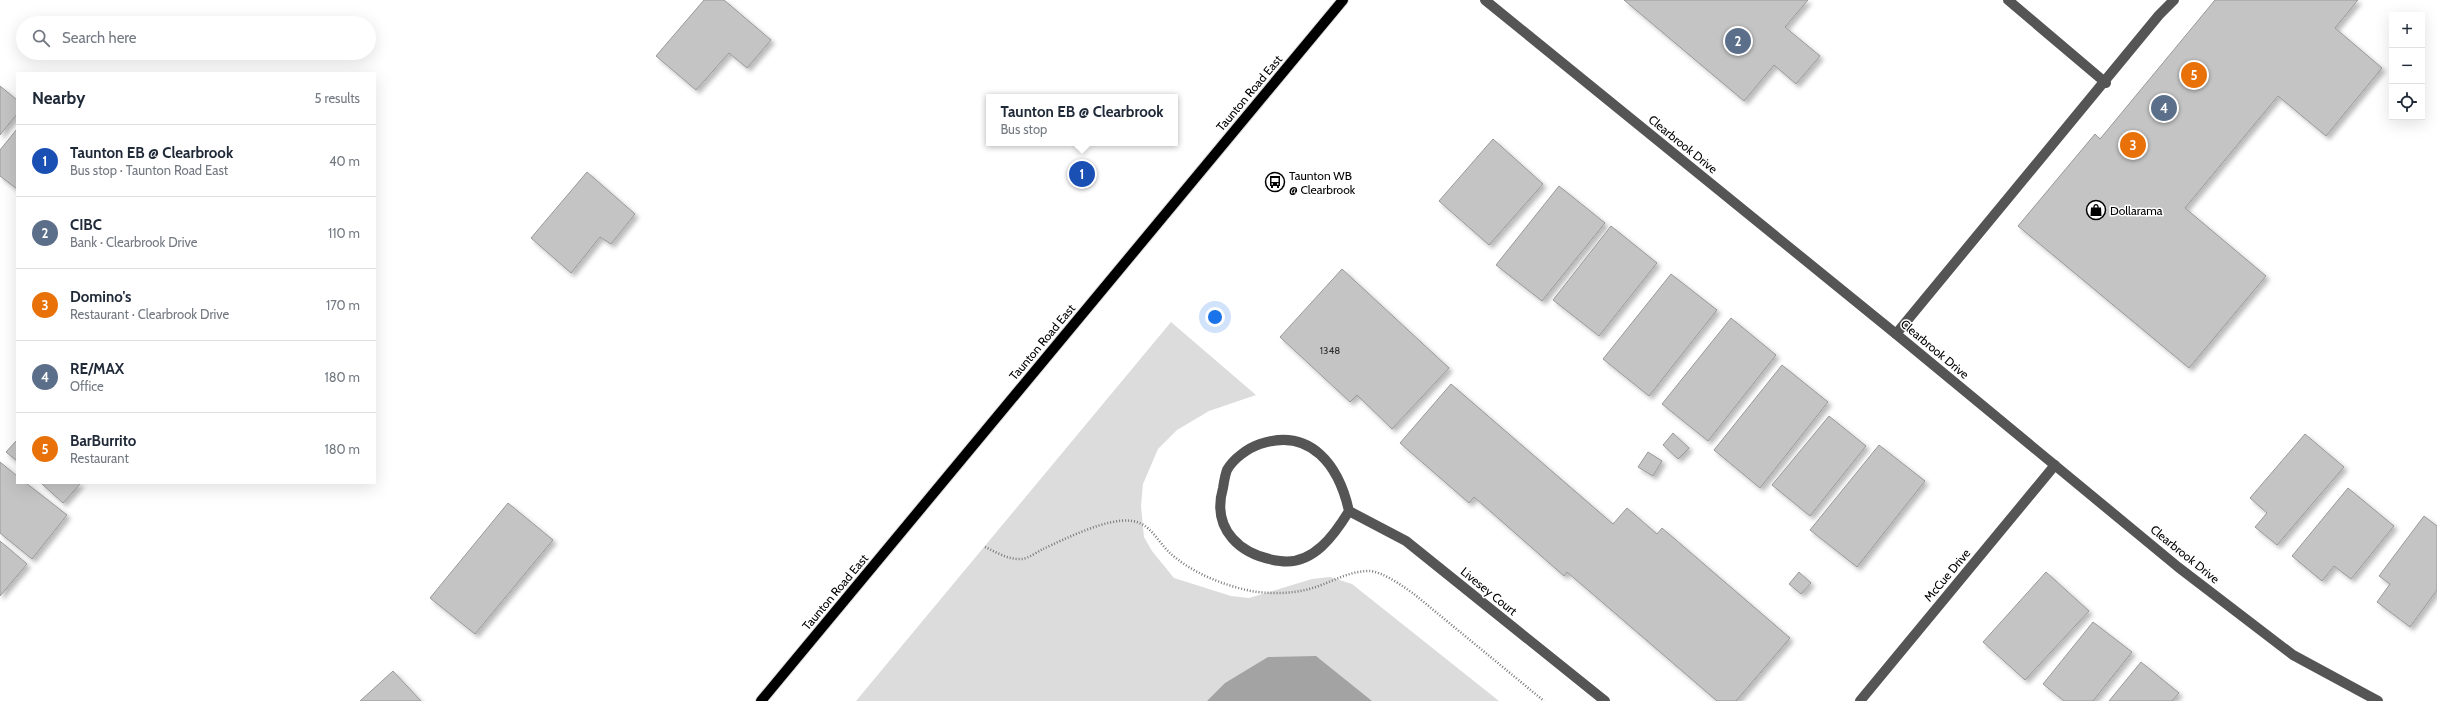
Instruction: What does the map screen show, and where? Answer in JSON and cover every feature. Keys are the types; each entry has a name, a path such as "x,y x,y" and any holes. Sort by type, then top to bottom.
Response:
{"main road":[{"name":"Taunton Road East","path":"761,701 1343,0"}],"street":[{"name":"Clearbrook Drive","path":"1485,0 1896,334 2178,567 2293,655 2378,701"},
{"path":"2008,0 2106,83"},
{"path":"1896,334 2106,83 2159,15 2174,0"},
{"path":"1276,439 1307,444 1331,464 1344,489 1349,511 1336,533 1322,548 1302,558 1284,562 1267,559 1241,548 1227,531 1223,521 1219,500 1228,470 1248,448 1276,439"},
{"name":"McCue Drive","path":"1860,701 2055,465"},
{"name":"Livesey Court","path":"1349,511 1406,541 1605,701"}],"shaded area":[{"path":"1171,322 1256,395 1209,411 1177,430 1158,449 1143,484 1141,506 1144,537 1152,551 1174,578 1231,596 1249,598 1312,579 1330,577 1352,584 1499,701 856,701"},
{"path":"1316,656 1372,701 1207,701 1225,683 1268,657"}],"building":[{"path":"704,0 724,0 771,40 747,68 729,53 696,90 656,56"},
{"path":"1624,0 1808,0 1785,27 1820,56 1796,84 1774,65 1744,101"},
{"path":"2215,0 2358,0 2335,28 2382,68 2326,136 2278,96 2185,208 2266,276 2189,368 2018,226 2095,134 2100,139"},
{"path":"0,86 16,99 16,115 0,135"},
{"path":"16,130 16,188 0,176 0,150"},
{"path":"1493,139 1543,184 1489,245 1439,201"},
{"path":"587,172 635,214 611,244 600,237 571,273 531,238"},
{"path":"1559,186 1605,223 1542,301 1496,265"},
{"path":"1611,226 1657,263 1599,336 1553,300"},
{"path":"1342,269 1449,368 1392,429 1357,395 1350,402 1280,337"},
{"path":"1671,274 1717,310 1649,396 1603,359"},
{"path":"1731,318 1776,355 1708,441 1662,404"},
{"path":"1782,365 1828,402 1760,488 1714,450"},
{"path":"1451,384 1613,524 1627,508 1657,534 1662,528 1790,638 1736,701 1717,701 1567,572 1564,576 1474,497 1469,503 1400,443"},
{"path":"1829,416 1866,446 1810,516 1772,485"},
{"path":"1673,433 1689,448 1678,459 1663,445"},
{"path":"2305,434 2344,467 2277,545 2255,527 2267,513 2250,498"},
{"path":"16,441 16,460 6,452"},
{"path":"1879,445 1925,481 1857,567 1810,530"},
{"path":"1648,452 1662,461 1653,476 1638,467"},
{"path":"0,462 16,475 16,484 27,484 67,515 32,559 0,533"},
{"path":"42,484 80,484 63,503"},
{"path":"2348,488 2394,526 2351,579 2334,566 2322,581 2292,556"},
{"path":"508,503 553,540 475,634 430,598"},
{"path":"2424,516 2437,526 2437,590 2410,627 2377,602 2390,584 2379,576"},
{"path":"0,541 27,564 0,596"},
{"path":"1799,572 1811,583 1801,594 1789,584"},
{"path":"2046,572 2089,611 2025,680 1983,642"},
{"path":"2093,622 2132,652 2093,701 2064,701 2043,684"},
{"path":"2141,662 2179,693 2172,701 2109,701"},
{"path":"393,671 421,701 360,701"}],"place":[{"name":"CIBC","path":"1738,41"},
{"name":"BarBurrito","path":"2194,75"},
{"name":"RE/MAX","path":"2164,108"},
{"name":"Domino's","path":"2133,145"},
{"name":"Taunton EB @ Clearbrook","path":"1082,174"},
{"name":"Taunton WB @ Clearbrook","path":"1275,182"},
{"name":"Dollarama","path":"2096,210"}]}
